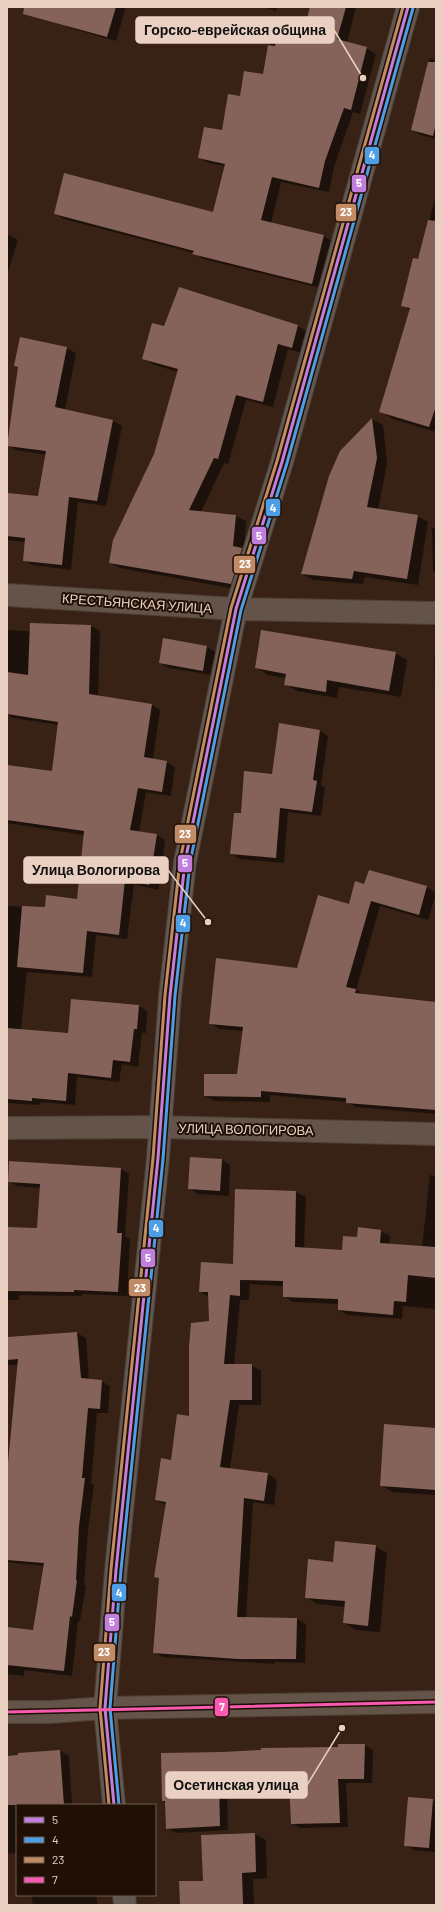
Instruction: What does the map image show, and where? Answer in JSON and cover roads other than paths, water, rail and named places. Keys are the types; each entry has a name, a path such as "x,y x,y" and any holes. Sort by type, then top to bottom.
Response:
{"main road":[{"path":"114,1804 105,1708 116,1570 158,1158 159,1127 170,996 185,862 236,609 282,462 408,7"}],"street":[{"name":"КРЕСТЬЯНСКАЯ УЛИЦА","path":"7,595 236,609 436,613"},
{"name":"УЛИЦА ВОЛОГИРОВА","path":"7,1128 159,1127 436,1134"},
{"path":"7,1712 50,1712 105,1708 436,1702"}],"place":[{"name":"Горско-еврейская община","path":"363,78"},
{"name":"Улица Вологирова","path":"208,922"},
{"name":"Осетинская улица","path":"342,1728"}]}
